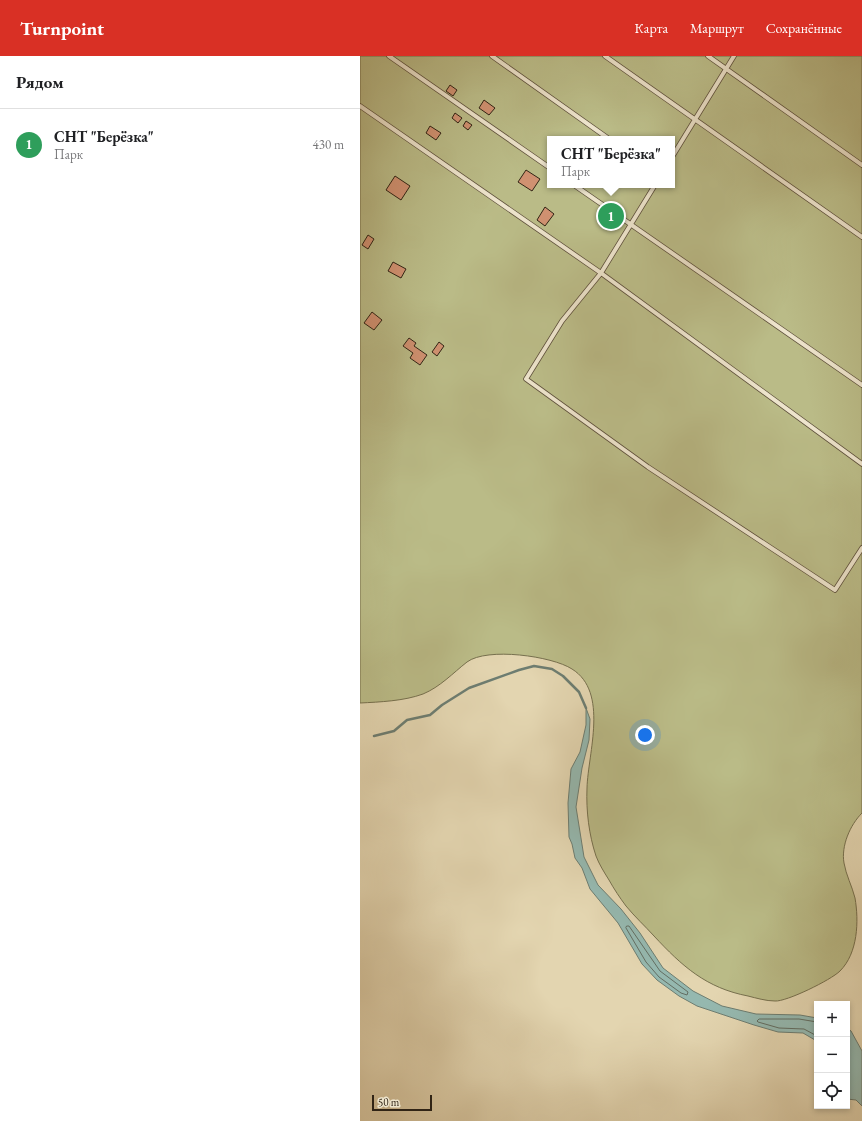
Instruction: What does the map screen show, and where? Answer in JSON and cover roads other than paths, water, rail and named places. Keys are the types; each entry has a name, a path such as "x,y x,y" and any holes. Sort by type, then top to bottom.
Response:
{"lane":[{"path":"389,56 547,166"},
{"path":"492,56 605,136"},
{"path":"605,56 862,237"},
{"path":"708,56 862,165"},
{"path":"675,152 734,56"},
{"path":"360,106 601,273 862,464"},
{"path":"578,188 862,385"},
{"path":"653,188 601,273 562,321 526,378 648,467 835,590 862,548"}],"water":[{"path":"586,708 590,719 589,740 582,768 576,807 584,857 598,885 621,909 640,933 663,968 693,991 722,1006 756,1014 800,1015 814,1017 814,1039 803,1033 778,1032 697,1006 679,996 657,980 642,964 618,923 590,889 582,868 575,858 569,837 568,803 571,769 580,752 586,725"},
{"path":"850,1030 862,1051 862,1106 856,1100 850,1099"}],"waterway":[{"path":"374,736 394,731 407,720 430,715 442,705 469,688 534,666 552,669 563,676 579,692 586,708"}],"place":[{"name":"СНТ \"Берёзка\"","path":"611,216"}]}
